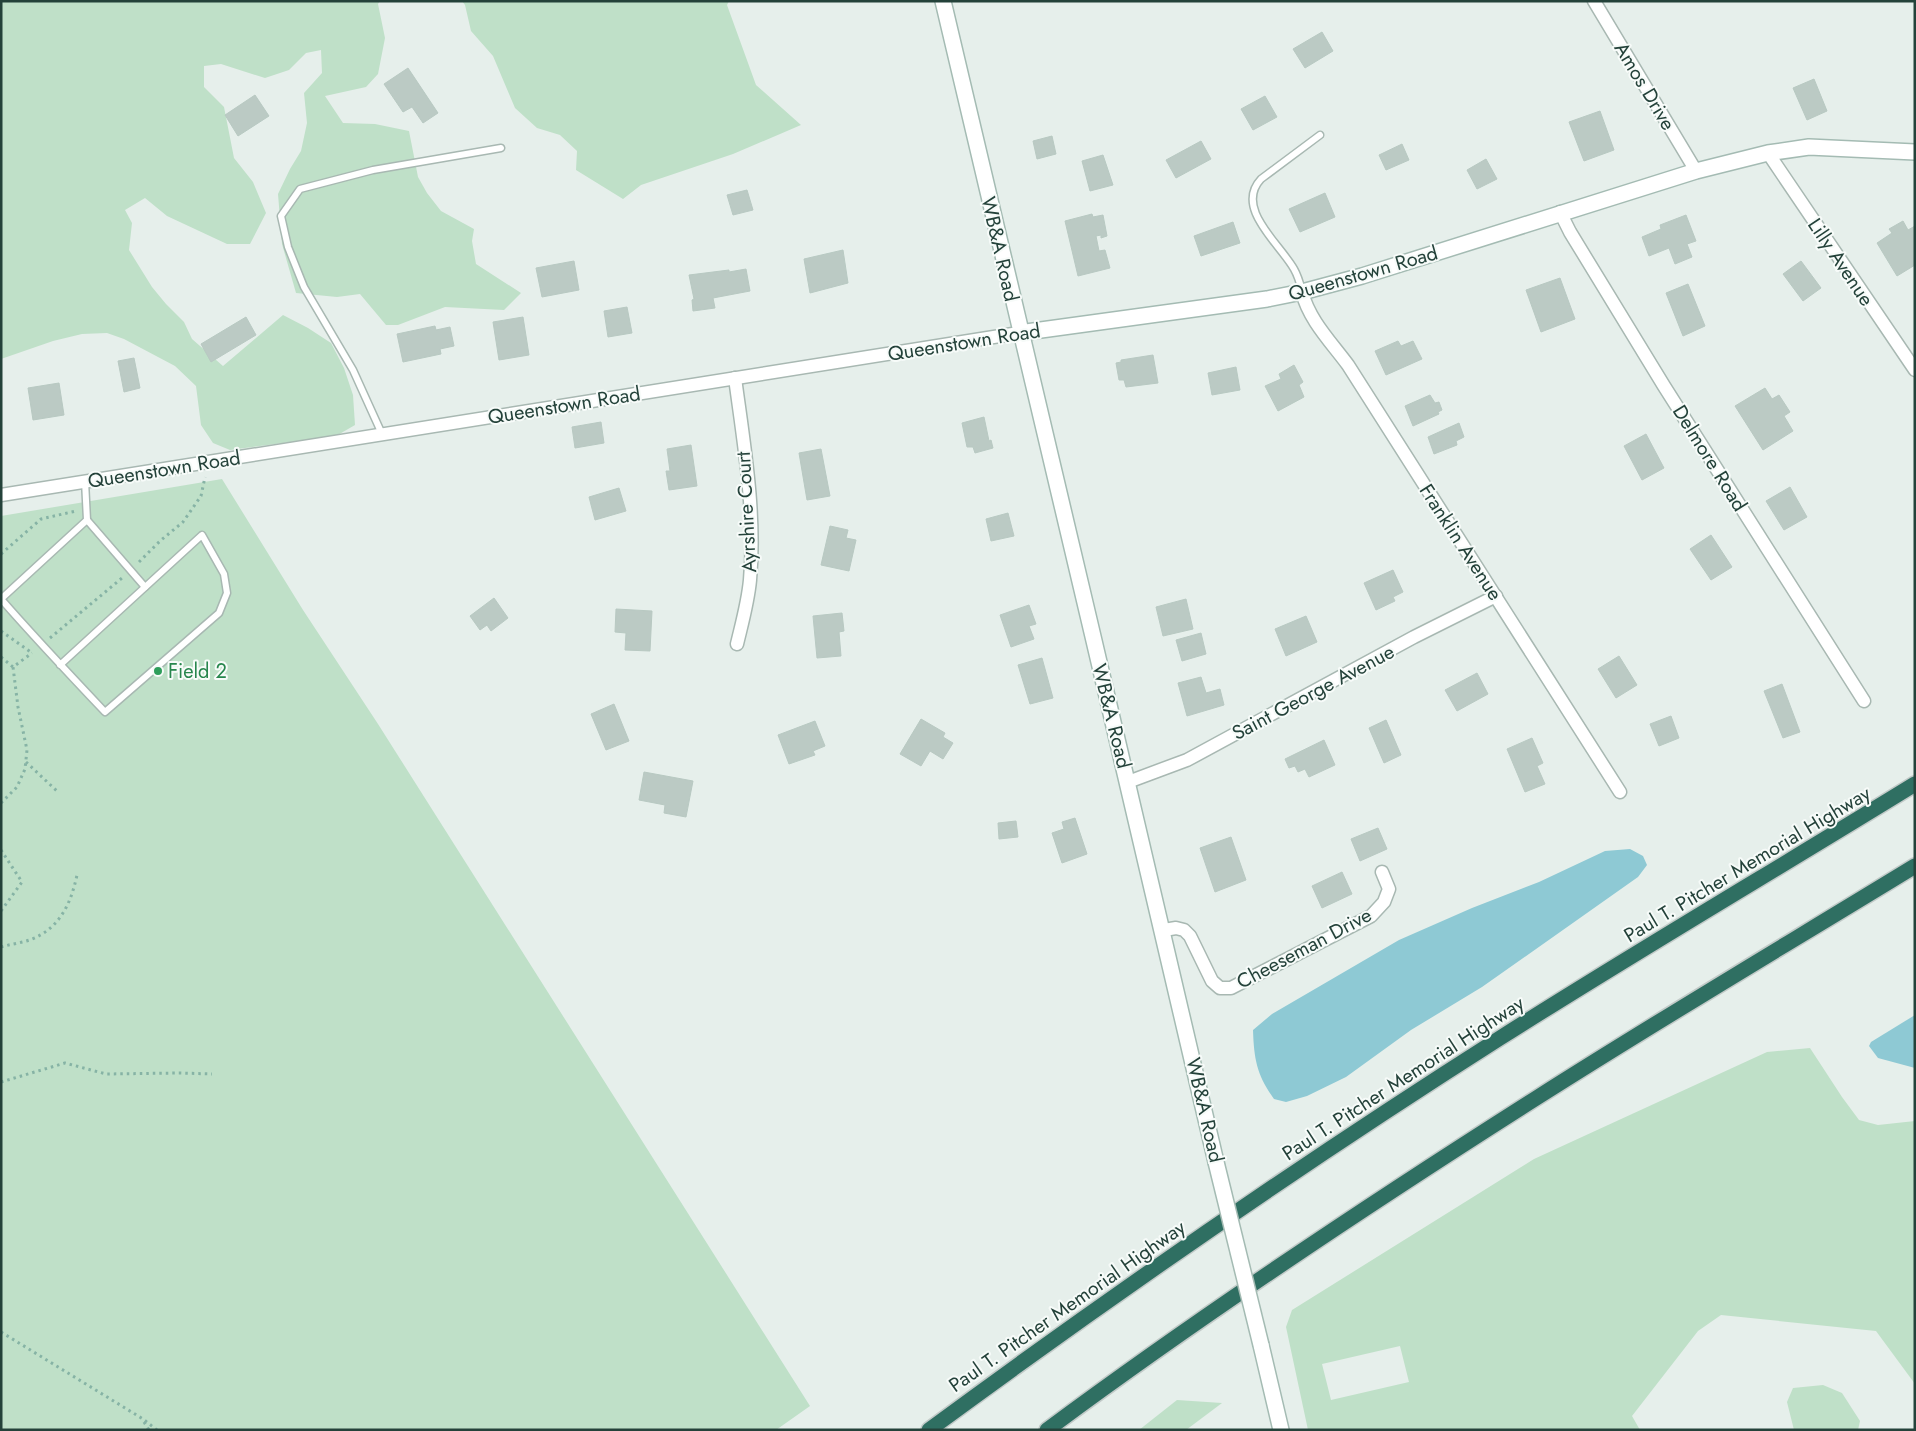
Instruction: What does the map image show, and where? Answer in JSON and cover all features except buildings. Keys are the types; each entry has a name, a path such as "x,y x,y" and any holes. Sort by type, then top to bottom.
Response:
{"highway":[{"name":"Paul T. Pitcher Memorial Highway","path":"928,1430 1148,1272 1284,1178 1510,1032 1915,784"},
{"path":"1047,1430 1204,1317 1317,1240 1522,1107 1915,866"}],"street":[{"name":"WB&A Road","path":"943,1 1019,333 1164,930 1216,1162 1281,1430"},
{"name":"Amos Drive","path":"1594,1 1696,171"},
{"name":"Queenstown Road","path":"1,495 1019,333 1267,299 1362,276 1560,212 1696,171 1768,153 1809,147 1915,152"},
{"name":"Lilly Avenue","path":"1768,153 1915,370"},
{"name":"Delmore Road","path":"1560,212 1570,232 1664,386 1864,701"},
{"name":"Franklin Avenue","path":"1302,292 1306,305 1314,319 1348,365 1620,792"},
{"name":"Ayrshire Court","path":"735,378 749,484 752,533 750,581 737,644"},
{"name":"Saint George Avenue","path":"1128,782 1187,760 1496,596"},
{"name":"Cheeseman Drive","path":"1164,930 1176,928 1184,930 1190,936 1212,981 1220,988 1231,988 1371,916 1384,902 1389,889 1382,872"}],"lane":[{"path":"1302,292 1295,270 1254,213 1253,194 1257,183 1261,179 1320,135"},
{"path":"382,434 353,370 304,287 288,247 281,216 300,189 373,170 501,148"},
{"path":"60,664 202,536 224,574 227,592 219,613 105,712 42,645 1,599 87,520 88,508 85,482"},
{"path":"87,520 145,587"}],"path":[{"path":"13,667 140,563 160,541 183,522 201,496 208,462"},
{"path":"1,554 42,519 88,508"},
{"path":"133,556 140,563"},
{"path":"1,631 32,653"},
{"path":"1,657 13,667 18,707 26,737 27,750 25,769 17,786 1,803"},
{"path":"26,762 59,793"},
{"path":"1,850 22,882 1,912"},
{"path":"1,947 32,939 51,929 64,913 73,897 78,875"},
{"path":"1,1082 65,1063 87,1067 106,1074 212,1074"},
{"path":"1,1332 143,1419 157,1430"},
{"path":"143,1419 149,1430"}],"green space":[{"path":"1,1 380,1 378,4 385,38 378,74 366,87 325,96 343,123 375,124 409,131 418,177 427,193 441,211 474,229 472,241 476,264 521,293 504,310 445,307 398,325 386,325 360,294 337,297 296,293 282,244 278,194 301,151 307,123 304,93 322,73 321,50 306,53 289,70 265,78 221,64 204,66 204,87 224,107 234,158 253,182 266,213 250,244 227,244 167,216 145,198 125,210 132,223 129,250 152,287 184,322 192,339 223,366 283,315 308,328 331,343 344,368 353,395 355,425 336,436 230,450 213,443 201,425 196,386 175,366 124,339 107,333 82,334 53,341 1,359"},
{"path":"462,1 729,1 727,5 756,85 801,125 733,154 641,185 623,199 576,170 577,151 560,135 537,128 515,108 493,56 471,31 465,5"},
{"path":"222,479 303,610 378,724 810,1406 776,1430 1,1430 1,516"},
{"path":"1810,1048 1859,1120 1878,1125 1915,1121 1915,1384 1876,1331 1721,1315 1698,1331 1632,1416 1640,1430 1308,1430 1286,1327 1292,1310 1534,1159 1767,1052","holes":["1400,1346 1409,1382 1331,1400 1322,1364"]},
{"path":"1823,1385 1842,1393 1860,1421 1858,1430 1794,1430 1787,1402 1793,1388"},
{"path":"1177,1400 1222,1403 1186,1430 1139,1430"}],"water":[{"path":"1630,849 1643,856 1647,865 1638,877 1482,987 1411,1030 1346,1077 1307,1096 1286,1102 1274,1099 1260,1075 1254,1050 1253,1030 1272,1014 1399,940 1472,908 1539,882 1605,851"},
{"path":"1915,1015 1915,1068 1878,1058 1869,1046 1871,1042"}],"place":[{"name":"Field 2","path":"158,671"}]}
